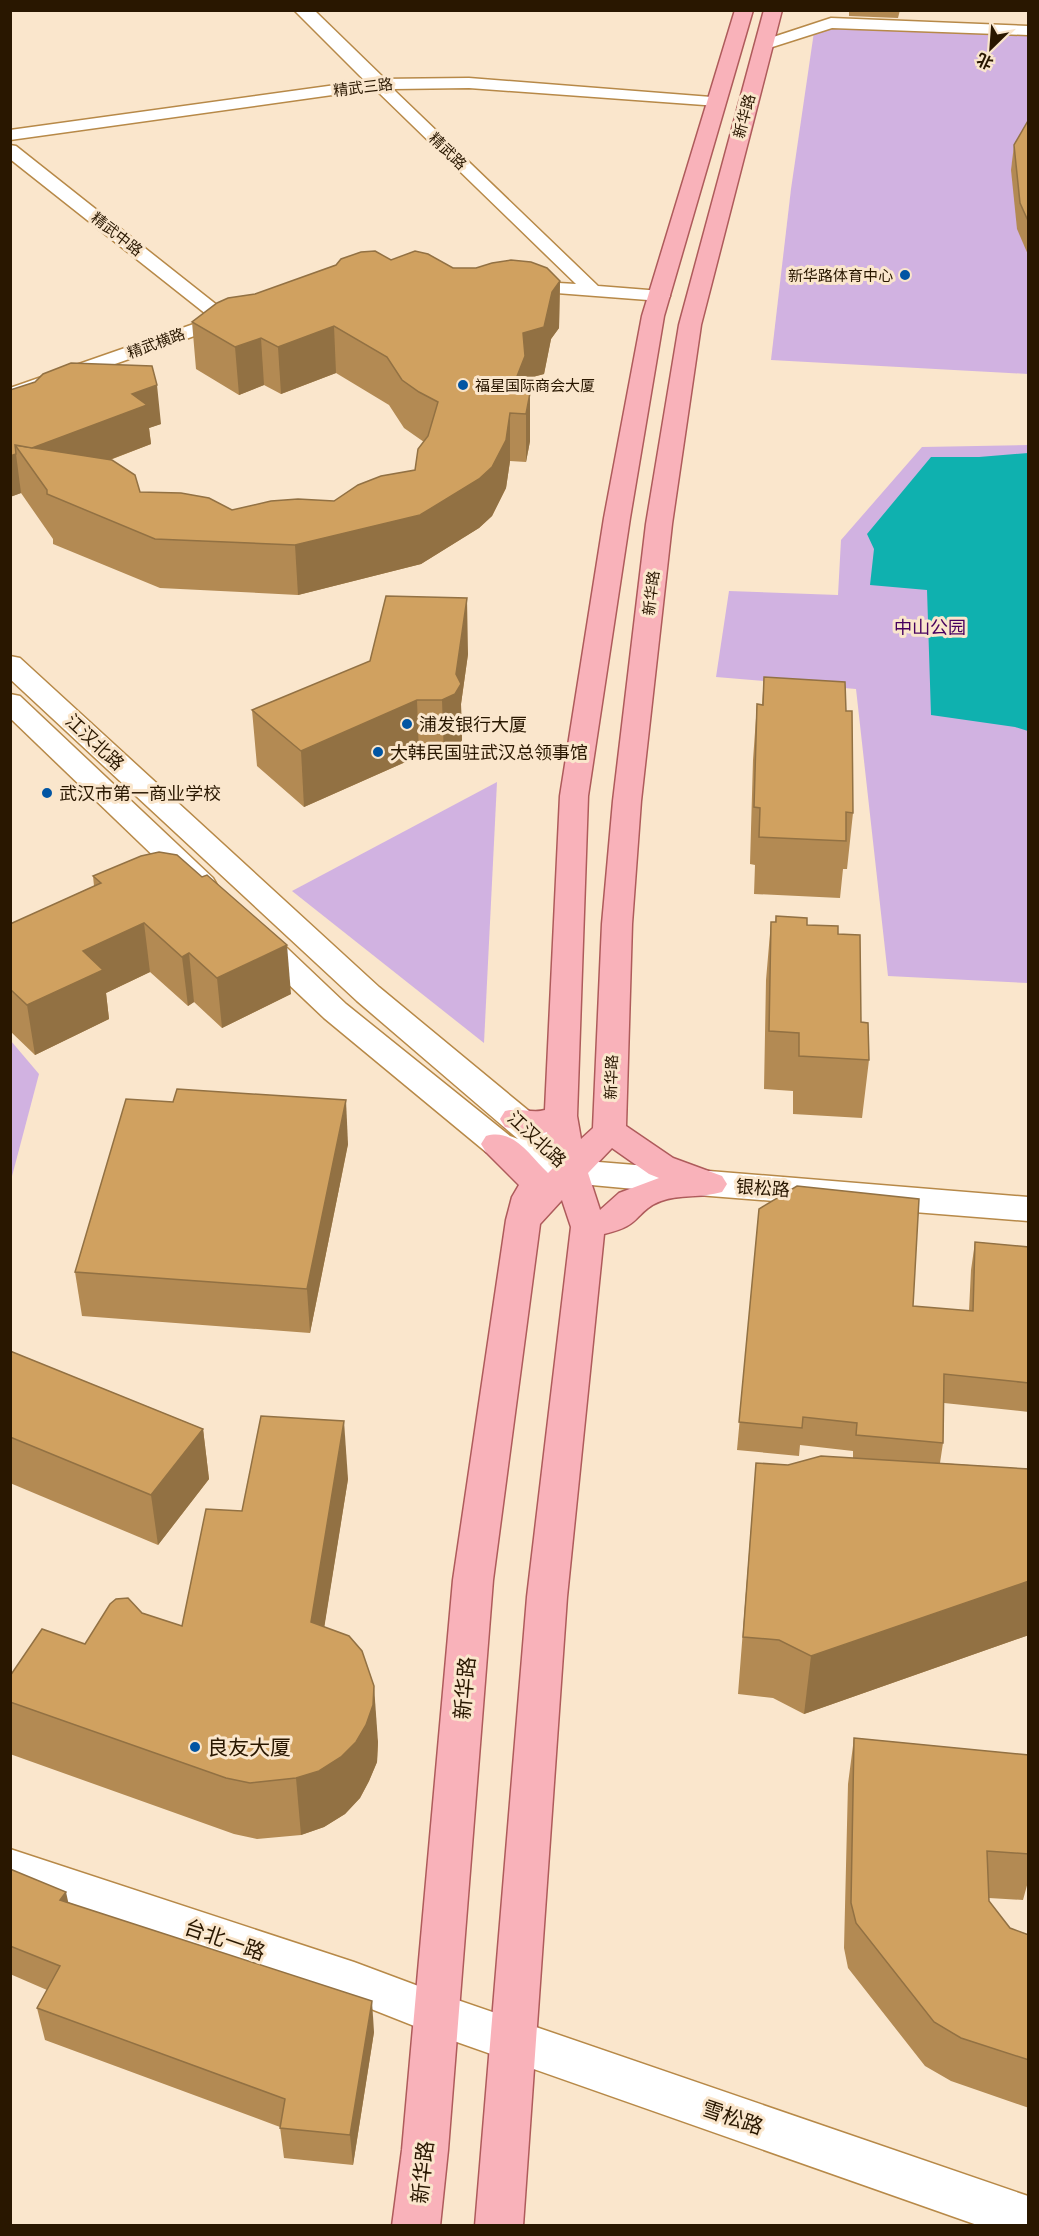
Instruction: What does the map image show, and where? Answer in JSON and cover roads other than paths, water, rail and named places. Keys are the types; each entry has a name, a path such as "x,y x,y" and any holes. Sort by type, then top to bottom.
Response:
{"main road":[{"name":"精武路","path":"303,10 379,84"},
{"name":"新华路","path":"499,2226 547,1597 588,1227 570,1171 561,1116 574,796 617,518 653,316 661,296 744,10"},
{"name":"新华路","path":"609,1131 617,924 627,801 659,524 690,325 773,10"},
{"name":"江汉北路","path":"10,664 368,994 507,1132"},
{"name":"江汉北路","path":"10,702 335,1011 507,1132 570,1171"},
{"path":"507,1132 561,1116"},
{"path":"523,1220 609,1131 645,1153 661,1166 710,1184"},
{"name":"新华路","path":"416,2226 437,2014 473,1580 523,1220 529,1197 537,1183 507,1132"},
{"name":"银松路","path":"570,1171 1029,1209"},
{"path":"588,1227 616,1217 631,1201 650,1192 673,1186 710,1184"},
{"name":"台北一路","path":"10,1868 354,1982 437,2014"},
{"name":"雪松路","path":"437,2014 1029,2219"}],"street":[{"path":"764,45 831,23 1029,32"},
{"name":"精武三路","path":"10,135 379,84 469,82 718,100"},
{"name":"精武路","path":"379,84 593,291"},
{"name":"精武中路","path":"10,150 224,319"},
{"path":"500,285 661,296"},
{"name":"精武横路","path":"10,395 245,312"}],"water":[{"path":"1028,453 1028,731 1015,727 931,715 927,590 870,585 874,549 867,534 931,457 979,457"}],"place":[{"name":"新华路体育中心","path":"905,275"},
{"name":"福星国际商会大厦","path":"463,385"},
{"name":"浦发银行大厦","path":"407,724"},
{"name":"大韩民国驻武汉总领事馆","path":"378,752"},
{"name":"武汉市第一商业学校","path":"47,793"},
{"name":"良友大厦","path":"195,1747"}],"park label":[{"name":"中山公园","path":"930,627"}]}
